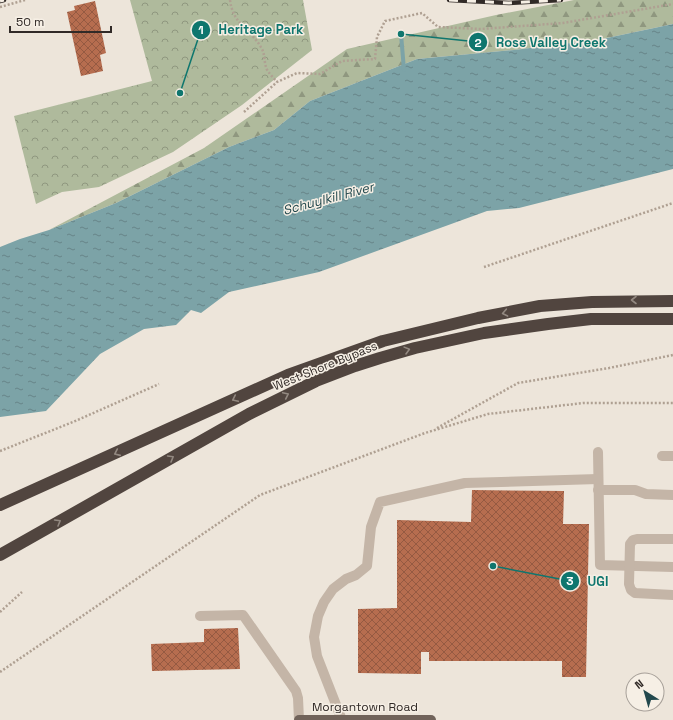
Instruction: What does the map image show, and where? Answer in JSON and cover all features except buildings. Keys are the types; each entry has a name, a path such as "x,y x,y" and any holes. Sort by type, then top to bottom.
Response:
{"highway":[{"name":"West Shore Bypass","path":"0,506 288,375 383,341 478,318 540,306 592,302 673,301"},
{"name":"West Shore Bypass","path":"0,554 260,408 316,381 380,358 415,348 484,333 548,324 591,319 673,319"}],"main road":[{"name":"Morgantown Road","path":"299,720 431,720"}],"lane":[{"path":"598,452 600,565 673,567"},
{"path":"662,456 673,456"},
{"path":"342,720 317,656 314,637 318,616 324,602 333,589 346,579 356,575 367,566 371,527 380,502 465,483 598,479"},
{"path":"598,490 635,490 646,494 673,495"},
{"path":"673,539 633,540 630,544 629,584 631,590 635,593 673,595"},
{"path":"200,616 243,615 296,691 298,698 299,720"}],"path":[{"path":"0,7 24,0"},
{"path":"230,0 232,12 235,18 256,40 263,50 266,68 277,82"},
{"path":"244,112 277,82 297,73 320,74 342,62 375,59 377,37 385,22 422,13 438,27 481,29 563,23 673,4"},
{"path":"484,267 673,202"},
{"path":"432,431 518,383 609,368 673,355"},
{"path":"0,451 73,422 159,384"},
{"path":"0,672 260,495 432,431 488,414 575,404 673,403"},
{"path":"0,612 22,592"}],"green space":[{"path":"130,0 303,0 312,50 242,105 173,152 99,187 62,192 36,204 14,116 152,81"},
{"path":"574,0 673,0 673,24 602,39 514,50 417,59 310,101 274,130 229,147 116,203 49,230 204,148 347,49 496,15"}],"water":[{"name":"Schuylkill River","path":"673,24 673,169 519,208 487,211 319,272 229,292 201,313 191,310 176,325 144,329 100,354 46,411 0,417 0,247 49,230 116,203 229,147 274,130 310,101 417,59 514,50 602,39"}],"waterway":[{"path":"401,34 404,70"}],"railway":[{"path":"0,1 4,0"},
{"path":"449,0 509,3 561,0"}],"place":[{"name":"Rose Valley Creek","path":"401,34"},
{"name":"Heritage Park","path":"180,93"},
{"name":"UGI","path":"493,566"}]}
